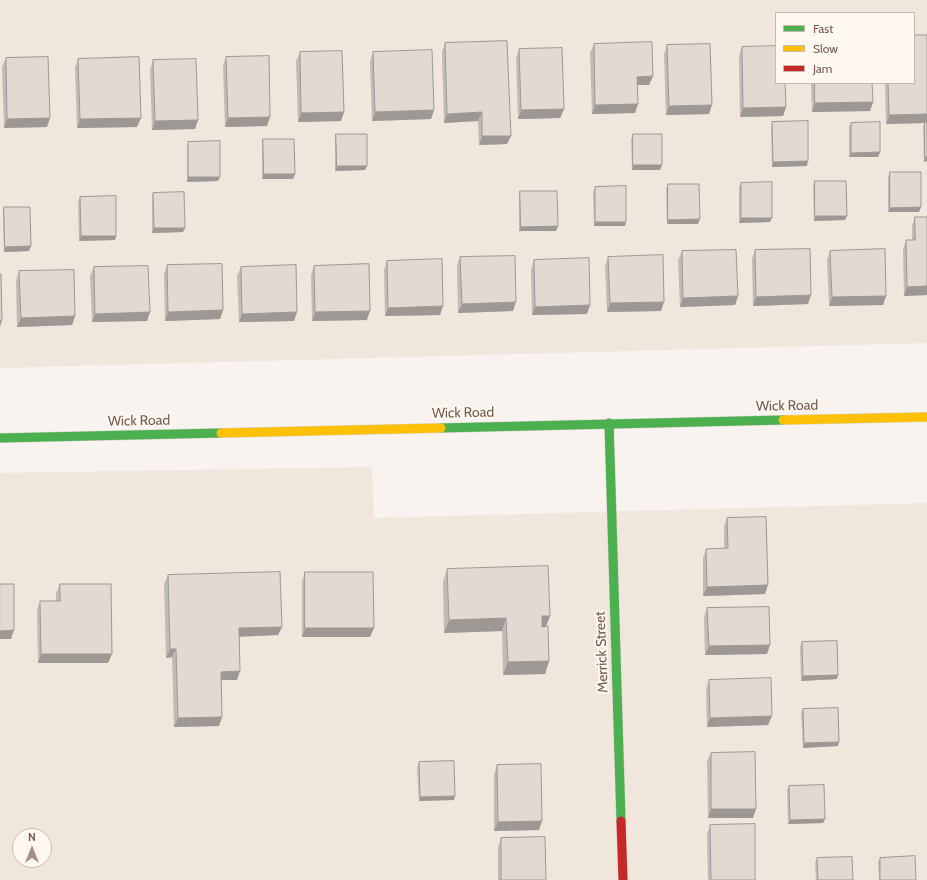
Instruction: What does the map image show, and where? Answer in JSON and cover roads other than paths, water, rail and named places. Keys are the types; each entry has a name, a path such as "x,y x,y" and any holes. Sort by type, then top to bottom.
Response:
{"street":[{"name":"Wick Road","path":"0,438 609,423 927,417"},
{"name":"Merrick Street","path":"609,423 623,880"}]}
